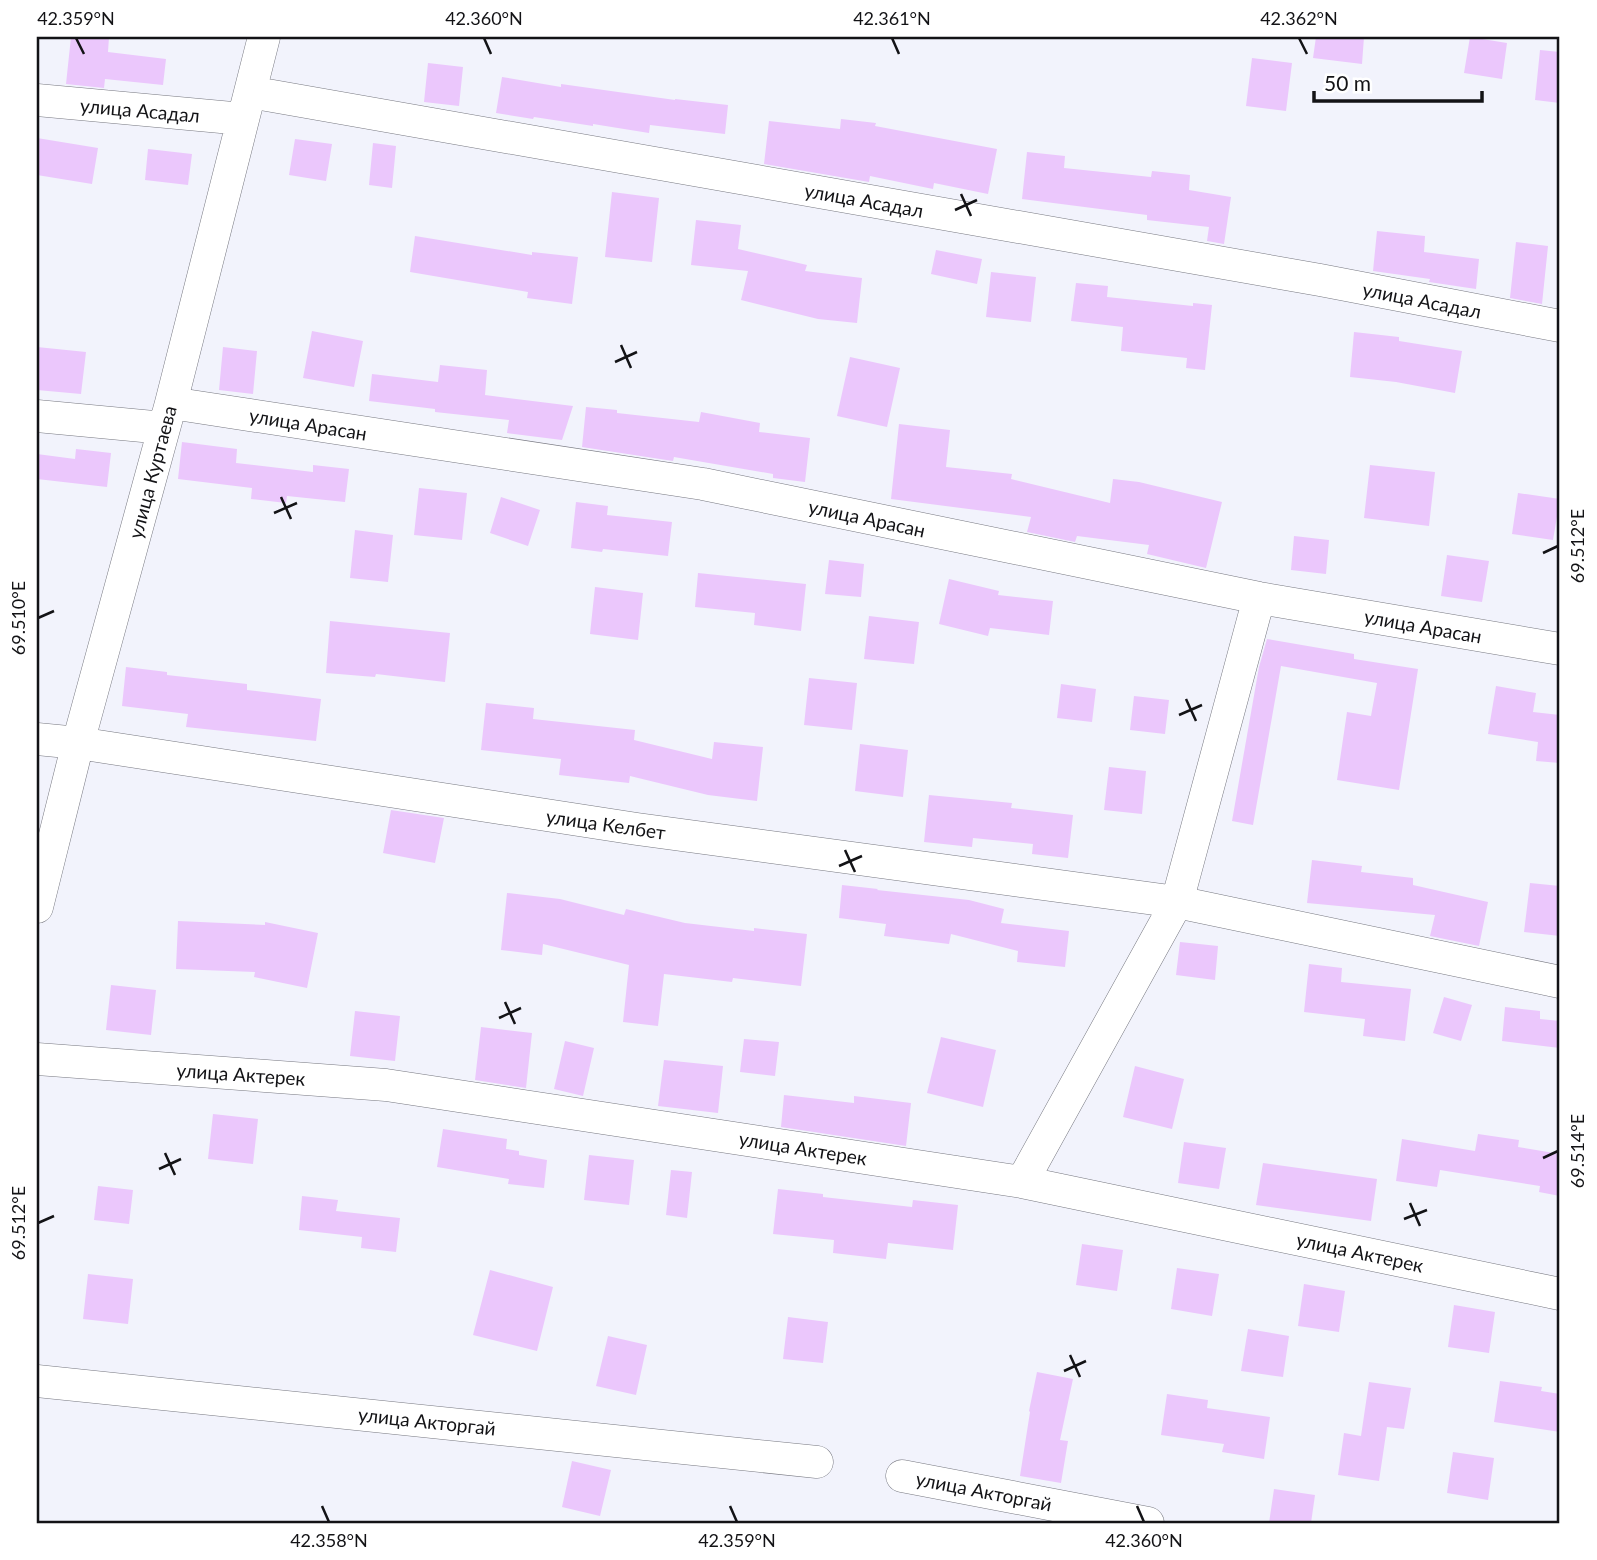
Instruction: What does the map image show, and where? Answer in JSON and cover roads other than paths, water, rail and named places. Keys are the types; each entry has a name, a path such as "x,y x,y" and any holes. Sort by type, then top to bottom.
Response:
{"street":[{"name":"улица Куртаева","path":"37,907 264,37"},
{"name":"улица Асадал","path":"37,100 246,106 1265,271 1560,326"},
{"name":"улица Арасан","path":"37,416 167,415 703,484 1259,597 1560,649"},
{"path":"1022,1182 1177,902 1259,597"},
{"name":"улица Келбет","path":"37,739 78,743 637,829 1177,902 1560,982"},
{"name":"улица Актерек","path":"37,1059 386,1085 1022,1182 1560,1294"},
{"name":"улица Акторгай","path":"37,1381 817,1462"},
{"name":"улица Акторгай","path":"902,1475 1148,1523"}]}
